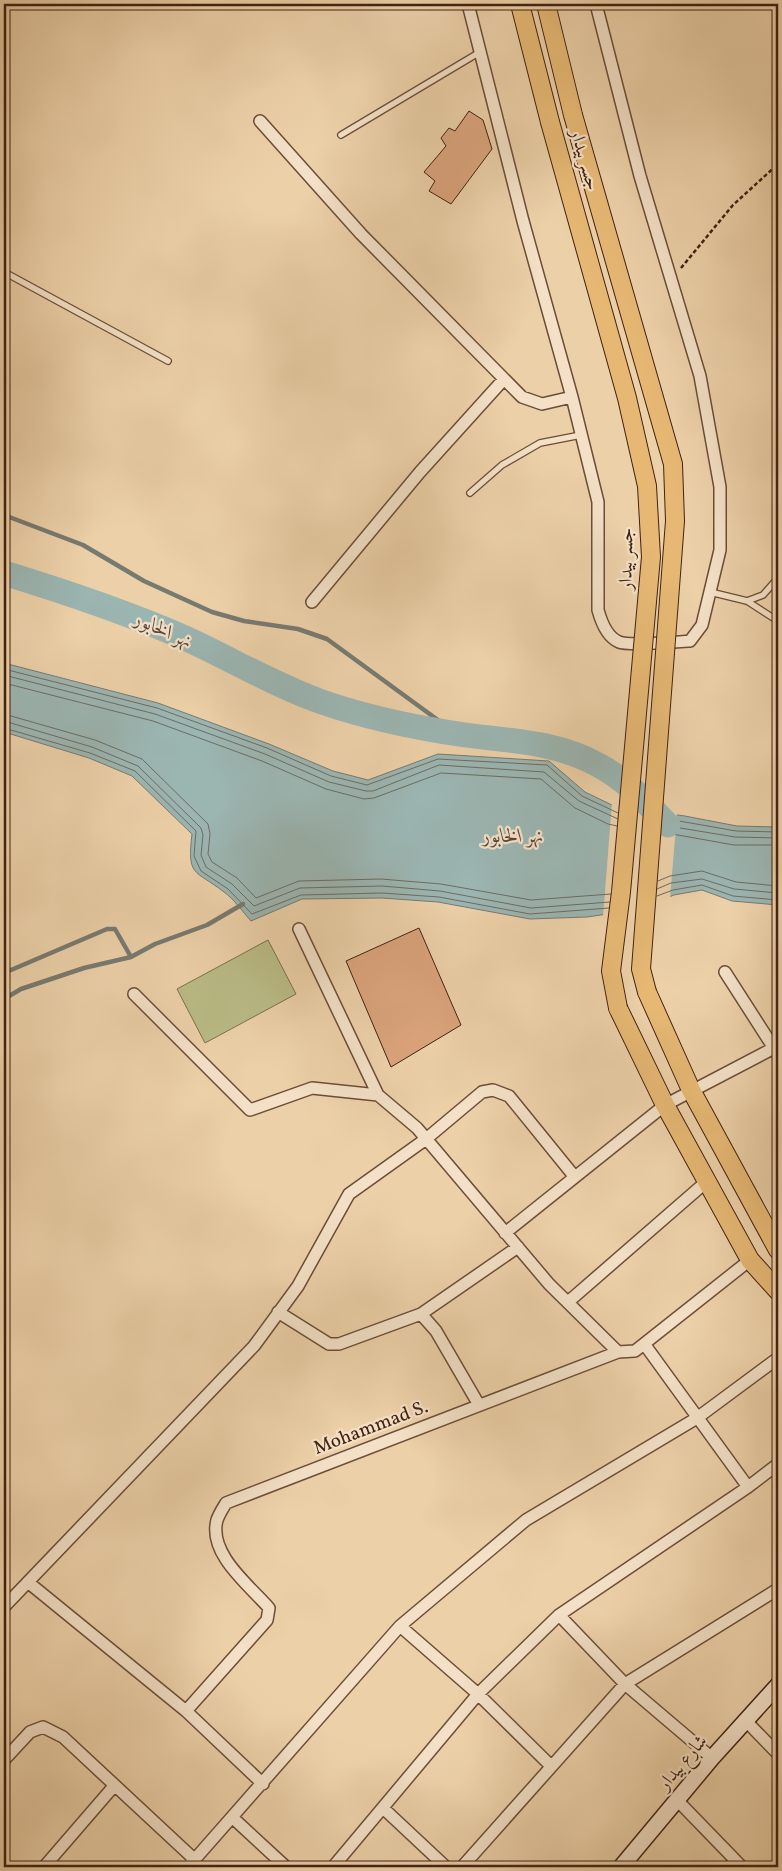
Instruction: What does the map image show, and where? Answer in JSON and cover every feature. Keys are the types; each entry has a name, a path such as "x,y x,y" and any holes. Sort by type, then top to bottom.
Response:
{"main road":[{"name":"جسر بيدار","path":"520,4 550,122 627,398 647,486 651,557 621,892 611,970 618,1008 665,1105 750,1260 778,1291"},
{"name":"جسر بيدار","path":"546,4 574,115 673,464 675,521 641,968 647,992 691,1090 776,1241"},
{"name":"شارع بيدار","path":"620,1867 678,1801 712,1758 778,1685"}],"street":[{"path":"468,4 598,502 598,610 601,620 608,633 620,642 690,641 702,625 720,550 720,487 700,376 640,176 596,4"},
{"path":"260,121 361,234 522,397 535,403 549,403 572,397"},
{"path":"312,602 420,472 504,379"},
{"path":"299,929 378,1095 426,1139 518,1247 568,1302 618,1352"},
{"path":"506,1233 574,1176 665,1105 691,1090 776,1051 725,972"},
{"path":"134,994 250,1110 312,1088 378,1095"},
{"path":"4,1607 254,1346 298,1286 349,1194 426,1139 482,1092 493,1090 509,1096 574,1176"},
{"path":"568,1302 706,1182"},
{"path":"278,1312 329,1344 339,1344 421,1314 518,1247"},
{"name":"Mohammad S.","path":"186,1711 262,1626 266,1620 269,1608 228,1566 219,1547 217,1522 226,1503 618,1352 634,1351 645,1345 750,1260"},
{"path":"421,1314 436,1331 479,1405"},
{"path":"645,1345 748,1487"},
{"path":"4,1760 30,1732 43,1727 63,1737 191,1863 263,1784 400,1626 526,1520 697,1418 778,1358"},
{"path":"333,1867 478,1694 559,1615 748,1487 778,1464"},
{"path":"28,1582 186,1711 263,1784"},
{"path":"462,1867 625,1684 778,1589"},
{"path":"559,1615 625,1684 712,1758"},
{"path":"400,1626 478,1694 551,1766"},
{"path":"746,1721 778,1754"},
{"path":"44,1867 114,1786"},
{"path":"678,1801 742,1867"},
{"path":"383,1808 446,1867"},
{"path":"233,1818 286,1867"}],"lane":[{"path":"341,135 480,52"},
{"path":"4,272 168,361"},
{"path":"470,493 502,465 540,443 581,435"},
{"path":"747,601 763,596 778,578"},
{"path":"710,592 747,601 778,621"}],"path":[{"path":"672,279 733,205 778,164"}],"green space":[{"path":"268,940 296,994 205,1043 177,989"}],"water":[{"name":"نهر الخابور","path":"4,663 158,703 269,744 333,771 368,780 438,754 549,761 585,792 616,807 685,816 737,826 778,827 778,905 732,901 702,890 674,895 635,910 587,917 530,919 438,902 382,898 302,899 251,921 228,895 199,875 192,865 192,834 132,776 89,758 4,732"}],"pier":[{"path":"612,803 677,813 670,899 635,912 603,917"}],"building":[{"path":"469,111 483,120 492,149 451,204 429,191 435,181 424,172 446,146 441,138 449,128 455,131"},
{"path":"419,928 461,1025 391,1067 346,961"}],"waterway":[{"path":"4,515 83,545 144,581 212,612 244,621 298,629 327,639 457,734"},
{"name":"نهر الخابور","path":"4,573 73,595 141,620 185,638 287,688 339,708 375,718 429,729 551,747 584,758 619,778 668,825"},
{"path":"4,999 21,989 84,968 131,957 155,944 207,925 243,904"},
{"path":"4,973 107,929 115,929 131,957"}]}
